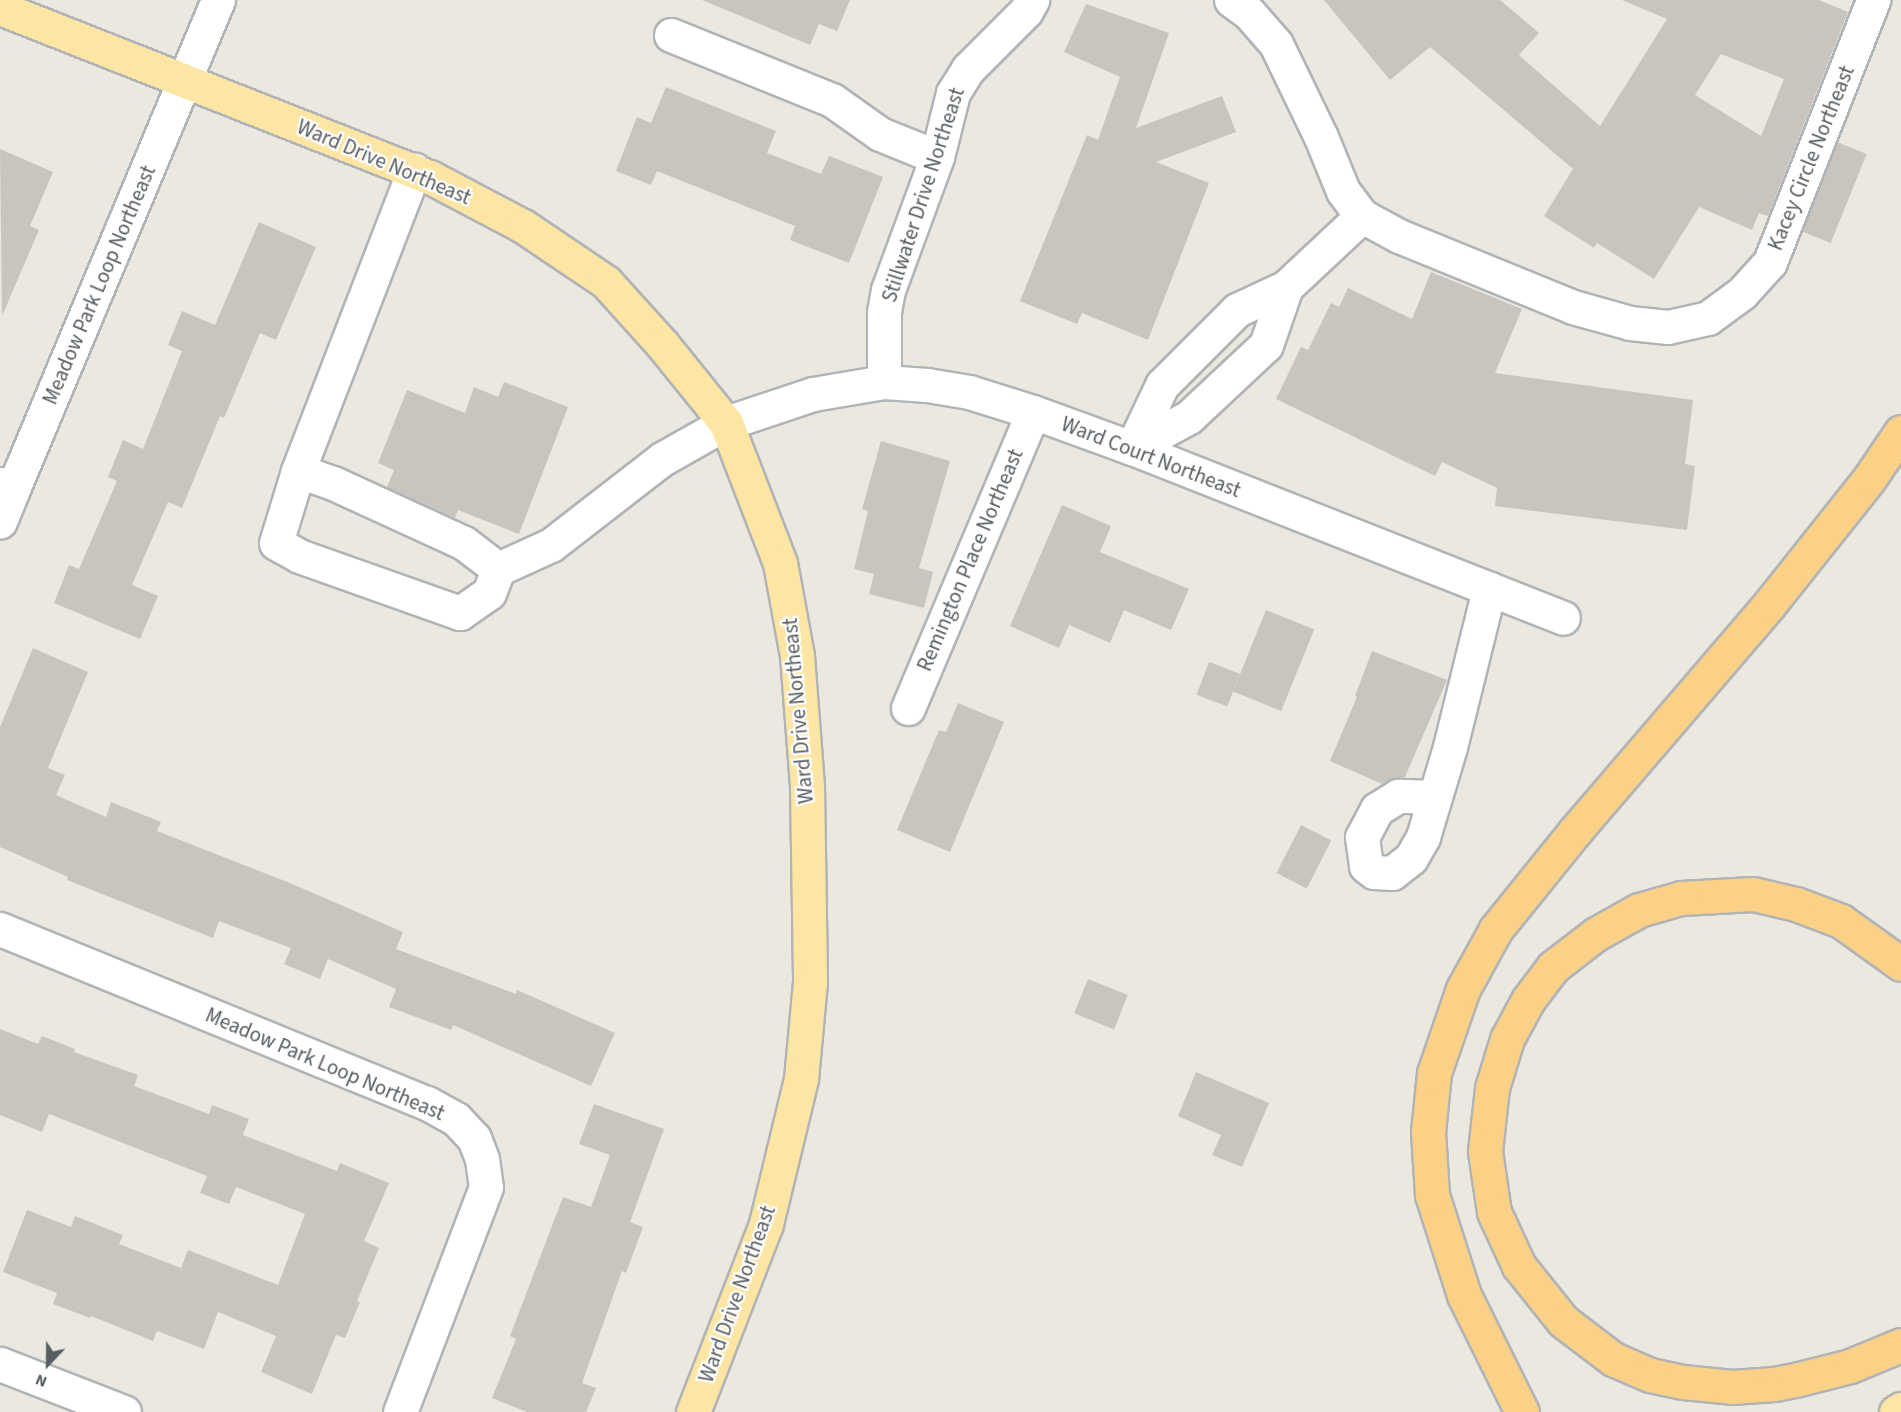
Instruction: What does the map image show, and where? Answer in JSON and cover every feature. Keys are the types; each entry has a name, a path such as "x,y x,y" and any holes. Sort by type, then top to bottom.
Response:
{"highway":[{"path":"1522,1412 1464,1295 1432,1195 1428,1132 1434,1073 1463,989 1496,929 1576,830 1768,606 1869,479 1901,432"},
{"path":"1896,1347 1850,1366 1799,1379 1774,1384 1732,1387 1683,1382 1650,1375 1613,1359 1563,1321 1519,1266 1494,1212 1485,1151 1492,1088 1507,1040 1528,1000 1553,967 1596,934 1639,910 1681,898 1753,894 1796,904 1841,921 1901,964"}],"main road":[{"name":"Ward Drive Northeast","path":"0,8 414,170 524,226 606,282 662,344 726,423 780,563 797,656 807,786 810,982 801,1079 766,1224 693,1412"},
{"path":"1896,1412 1901,1409"}],"street":[{"name":"Meadow Park Loop Northeast","path":"0,521 7,487 185,81 218,0"},
{"name":"Stillwater Drive Northeast","path":"884,382 884,312 888,290 937,157 953,93 968,69 1026,11 1032,0"},
{"name":"Kacey Circle Northeast","path":"1231,0 1249,13 1276,44 1321,137 1343,191 1362,216 1399,236 1573,307 1630,323 1668,327 1708,318 1742,293 1770,262 1873,0"},
{"path":"671,35 832,100 880,134 937,157"},
{"path":"298,471 333,483 464,543 498,569 489,593 460,613 299,556 276,543 298,471 414,170"},
{"path":"1132,448 1162,385 1237,310 1286,287 1362,216"},
{"path":"1132,448 1189,417 1266,345 1286,287"},
{"name":"Ward Court Northeast","path":"498,569 551,545 662,459 726,423 813,394 884,382 927,385 969,392 1033,412 1132,448 1563,618"},
{"name":"Remington Place Northeast","path":"908,708 1033,412"},
{"path":"1435,797 1450,747 1489,589"},
{"name":"Meadow Park Loop Northeast","path":"0,929 427,1103 456,1119 474,1138 482,1159 486,1187 400,1412"},
{"path":"0,1364 124,1412"}],"building":[{"path":"702,0 850,0 837,31 819,24 810,45"},
{"path":"1324,0 1500,0 1539,33 1519,55 1600,126 1667,19 1622,0 1819,0 1848,12 1768,216 1759,213 1752,230 1699,207 1654,279 1597,243 1594,248 1544,216 1573,169 1430,47 1390,80","holes":["1721,54 1784,79 1761,136 1695,95"]},
{"path":"1086,4 1169,33 1136,128 1222,96 1236,132 1156,162 1209,183 1148,340 1082,313 1077,324 1020,301 1087,135 1098,140 1120,77 1064,52"},
{"path":"666,87 776,131 767,153 821,174 829,156 883,177 849,263 790,240 795,226 657,171 651,185 616,171 637,117 651,123"},
{"path":"1837,142 1867,154 1831,243 1801,231"},
{"path":"0,149 53,172 30,226 39,230 2,316"},
{"path":"259,222 316,247 276,340 260,333 224,418 220,416 182,508 168,502 132,585 158,596 140,639 54,603 69,565 79,569 117,481 108,477 123,440 143,449 182,351 168,345 182,311 215,325"},
{"path":"1431,272 1522,309 1495,373 1693,400 1685,464 1695,466 1687,530 1495,506 1497,488 1442,462 1435,476 1276,399 1301,347 1308,350 1331,303 1339,307 1348,288 1412,319"},
{"path":"504,382 568,407 519,534 458,510 455,518 387,487 394,470 378,463 407,390 465,413 474,387 498,397"},
{"path":"881,441 950,461 919,568 933,572 924,608 869,594 874,574 854,569 868,511 862,509"},
{"path":"1062,505 1111,526 1100,552 1189,589 1171,630 1124,610 1110,643 1069,625 1059,648 1010,626"},
{"path":"1266,610 1314,629 1281,711 1233,692"},
{"path":"33,648 88,672 48,768 65,775 56,795 106,817 111,802 161,822 157,831 290,883 403,932 396,949 516,994 517,990 615,1033 591,1086 453,1025 451,1030 389,1007 396,989 328,959 320,979 284,964 291,948 219,921 213,938 67,880 68,877 0,847 0,727"},
{"path":"1372,651 1447,680 1405,777 1382,784 1330,761 1357,697 1355,696"},
{"path":"1209,662 1240,674 1227,707 1196,695"},
{"path":"958,703 1004,722 950,852 897,830 939,730 946,732"},
{"path":"1301,825 1331,840 1307,889 1276,873"},
{"path":"1088,979 1128,995 1114,1029 1074,1013"},
{"path":"0,1029 38,1044 42,1036 75,1049 74,1052 138,1075 134,1086 209,1114 212,1105 249,1119 243,1135 337,1171 340,1163 389,1183 364,1241 379,1248 357,1301 360,1302 345,1338 336,1335 312,1394 261,1372 276,1336 218,1312 204,1349 157,1331 153,1341 91,1316 90,1318 53,1304 57,1293 3,1272 27,1210 71,1227 75,1216 123,1235 119,1244 181,1268 188,1250 278,1285 305,1214 236,1187 229,1204 200,1193 207,1176 49,1114 42,1132 0,1115"},
{"path":"1196,1072 1269,1103 1242,1167 1212,1155 1221,1135 1178,1116"},
{"path":"594,1104 664,1129 630,1222 643,1227 626,1273 622,1271 582,1383 596,1388 586,1412 527,1412 492,1398 516,1339 510,1336 563,1197 591,1207 610,1155 579,1144"}]}
